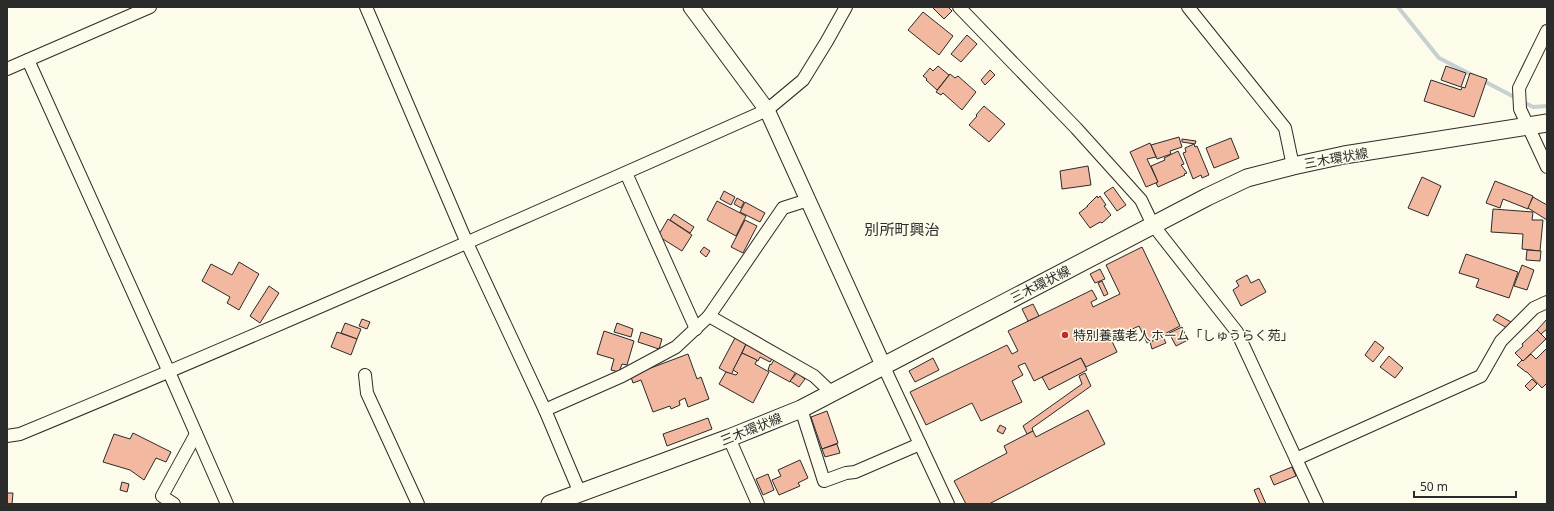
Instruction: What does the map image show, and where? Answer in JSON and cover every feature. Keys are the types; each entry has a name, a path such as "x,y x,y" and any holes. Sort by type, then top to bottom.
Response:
{"main road":[{"name":"三木環状線","path":"550,504 729,438 801,409 1206,197 1247,178 1344,155 1547,123"}],"street":[{"path":"7,69 150,7"},
{"path":"366,7 467,243 545,410 580,493"},
{"path":"691,7 767,110 948,504"},
{"path":"7,436 20,434 169,372 467,243 767,110 803,80 827,42 846,7"},
{"path":"959,7 1076,128 1141,200 1153,225 1237,332 1317,504"},
{"path":"1188,7 1285,128 1293,166"},
{"path":"1547,31 1519,88 1520,109 1547,167"},
{"path":"28,60 227,504"},
{"path":"626,173 696,329"},
{"path":"545,410 622,376 676,347 710,316 783,208 808,200"},
{"path":"1296,459 1481,376 1501,341 1534,308 1547,302"},
{"path":"710,316 814,376 832,393"},
{"path":"365,375 366,393 418,504"},
{"path":"801,409 824,481 846,473 855,472 920,444"},
{"path":"174,504 162,496 196,434"},
{"path":"729,438 758,504"}],"building":[{"path":"932,7 948,7 952,11 944,19"},
{"path":"923,12 953,36 939,55 908,30"},
{"path":"967,35 977,44 961,62 951,54"},
{"path":"938,66 949,75 937,90 923,76 930,68 933,71"},
{"path":"1446,66 1466,73 1461,87 1441,80"},
{"path":"990,70 995,75 985,85 981,80"},
{"path":"1470,73 1487,79 1474,117 1424,101 1431,80 1461,90 1462,87 1465,88"},
{"path":"950,74 955,78 958,76 976,92 962,110 943,93 941,95 936,92"},
{"path":"984,106 1005,124 989,142 969,125"},
{"path":"1179,137 1182,147 1170,151 1171,154 1157,159 1151,145"},
{"path":"1231,138 1239,158 1214,168 1206,148"},
{"path":"1182,139 1196,141 1195,144 1182,142"},
{"path":"1150,143 1156,157 1147,159 1158,182 1146,187 1130,152"},
{"path":"1194,144 1195,147 1197,146 1209,175 1202,178 1201,175 1193,179 1183,153 1186,152 1185,148"},
{"path":"1178,151 1184,164 1181,165 1187,173 1158,187 1156,183 1158,182 1151,166 1165,160 1164,158"},
{"path":"1088,166 1091,185 1062,189 1060,171"},
{"path":"1422,177 1441,186 1428,216 1408,208"},
{"path":"1495,181 1533,196 1528,209 1503,199 1500,208 1486,203"},
{"path":"1113,187 1126,205 1117,211 1104,193"},
{"path":"724,191 735,197 731,205 720,199"},
{"path":"1097,196 1098,198 1100,196 1106,205 1104,206 1111,215 1102,223 1100,222 1090,228 1079,213"},
{"path":"1533,197 1547,205 1547,220 1528,208"},
{"path":"737,198 744,202 741,208 734,204"},
{"path":"717,201 746,216 736,236 707,220"},
{"path":"745,202 765,213 760,222 740,212"},
{"path":"1493,209 1533,212 1532,220 1543,220 1540,251 1522,249 1523,234 1491,232"},
{"path":"674,214 694,227 690,233 670,220"},
{"path":"668,219 692,235 682,251 658,236"},
{"path":"745,220 757,226 743,253 731,247"},
{"path":"704,247 710,251 706,257 700,252"},
{"name":"特別養護老人ホーム「しゅうらく苑」","path":"1142,247 1180,326 1147,343 1139,326 1111,339 1117,352 1086,367 1081,358 1034,381 1025,363 1018,366 1023,375 1012,381 1022,402 981,421 972,403 926,425 910,392 1007,345 1012,354 1018,351 1008,331 1092,290 1097,299 1091,302 1093,307 1120,294 1106,265"},
{"path":"1527,250 1541,251 1540,261 1526,260"},
{"path":"1466,254 1518,272 1509,298 1476,287 1479,279 1459,273"},
{"path":"239,262 259,274 239,310 227,303 230,297 202,281 211,264 232,275"},
{"path":"1522,265 1534,270 1527,290 1514,286"},
{"path":"1100,269 1105,279 1095,283 1090,274"},
{"path":"1247,275 1251,283 1259,279 1266,292 1241,306 1233,290 1239,286 1236,281"},
{"path":"1102,281 1108,294 1104,296 1098,283"},
{"path":"269,286 279,293 260,323 250,316"},
{"path":"1033,304 1039,316 1028,321 1022,309"},
{"path":"1497,314 1511,322 1507,328 1493,320"},
{"path":"362,319 370,322 367,329 359,326"},
{"path":"1547,319 1547,329 1541,334 1537,330"},
{"path":"345,323 361,329 357,339 341,333"},
{"path":"617,323 633,329 631,337 614,332"},
{"path":"1182,327 1188,340 1176,346 1169,333"},
{"path":"1537,330 1546,339 1523,361 1515,353"},
{"path":"604,331 634,341 627,365 622,364 619,372 611,370 614,359 597,354"},
{"path":"337,332 357,339 351,355 331,347"},
{"path":"641,332 662,339 659,349 638,342"},
{"path":"736,336 747,342 731,375 719,368"},
{"path":"1163,337 1166,343 1152,349 1150,342"},
{"path":"1375,341 1384,348 1373,362 1365,355"},
{"path":"747,342 774,356 770,362 760,357 758,361 742,353"},
{"path":"1547,348 1547,383 1542,388 1527,372 1517,365 1531,354 1536,359"},
{"path":"742,353 757,360 755,364 769,372 753,403 719,384 726,372 736,375 738,373 733,370"},
{"path":"688,354 697,379 701,377 709,399 688,407 685,398 679,401 680,405 671,409 670,406 653,412 641,380 633,383 630,374"},
{"path":"1389,356 1403,368 1395,378 1380,367"},
{"path":"775,358 797,370 790,382 768,370 770,364 771,365"},
{"path":"933,358 939,370 915,382 909,371"},
{"path":"1081,358 1087,370 1049,390 1042,377"},
{"path":"797,373 805,379 799,387 790,381"},
{"path":"1085,373 1091,386 1032,428 1033,431 1027,434 1023,426 1082,384 1079,376"},
{"path":"1532,379 1537,384 1530,391 1525,386"},
{"path":"1088,410 1105,444 989,504 966,504 954,481 1007,453 1004,446 1033,431 1036,437"},
{"path":"827,411 838,443 822,449 811,417"},
{"path":"708,418 712,429 667,446 663,434"},
{"path":"1000,425 1006,428 1003,434 997,431"},
{"path":"133,433 171,452 166,462 156,458 144,480 130,470 103,462 114,434 130,439"},
{"path":"837,444 840,453 825,457 822,449"},
{"path":"800,460 808,478 798,483 800,486 779,495 772,480 781,476 778,470"},
{"path":"1292,467 1296,476 1274,485 1270,476"},
{"path":"768,474 774,490 763,495 756,479"},
{"path":"122,482 129,484 127,492 120,490"},
{"path":"1259,488 1266,504 1260,504 1254,490"},
{"path":"7,493 13,493 12,504 7,504"}],"waterway":[{"path":"1398,7 1439,58 1474,76"},
{"path":"1482,80 1533,107 1547,106"}],"place":[{"name":"特別養護老人ホーム「しゅうらく苑」","path":"1065,335"}],"district":[{"name":"別所町興治","path":"902,230"}]}
